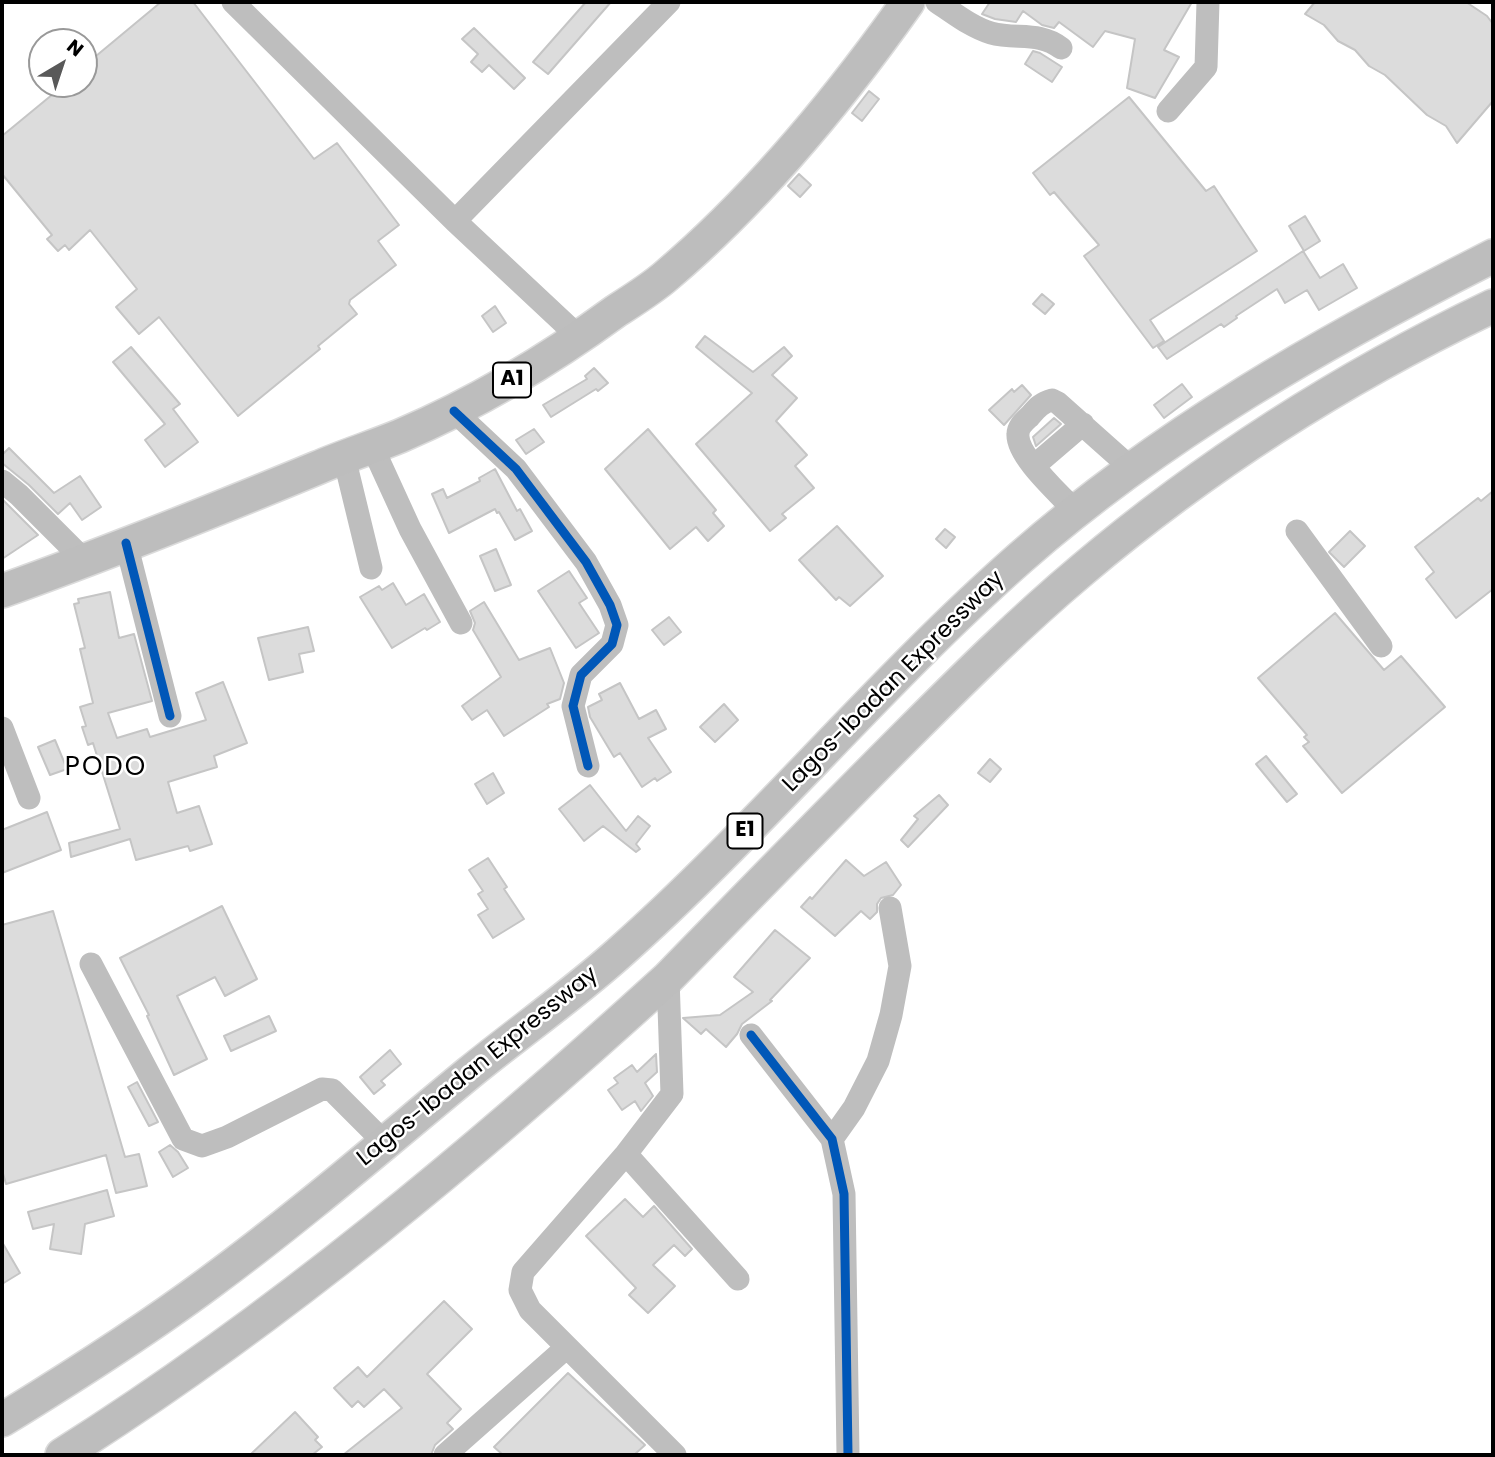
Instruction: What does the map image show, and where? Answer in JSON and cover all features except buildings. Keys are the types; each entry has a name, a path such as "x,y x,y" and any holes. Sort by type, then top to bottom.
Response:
{"highway":[{"name":"A1","path":"2,591 257,494 454,411 521,375 580,338 664,278 751,195 795,147 871,54 908,2"},
{"name":"Lagos-Ibadan Expressway","path":"2,1420 209,1284 617,955 731,845 900,671 1020,559 1131,468 1214,412 1351,330 1493,256"},
{"name":"Lagos-Ibadan Expressway","path":"62,1455 240,1334 363,1239 612,1028 668,978 986,655 1082,570 1168,501 1271,431 1345,384 1493,306"}],"street":[{"path":"233,2 455,221 580,338"},
{"path":"455,221 669,2"},
{"path":"937,2 978,29 1007,36 1044,38 1061,48"},
{"path":"1168,111 1206,67 1208,2"},
{"path":"1076,512 1023,453 1017,431 1039,405 1052,400 1058,403 1131,468"},
{"path":"454,411 516,469 586,562 610,605 617,625 612,644 581,675 573,706 588,766"},
{"path":"1034,466 1083,424"},
{"path":"358,452 371,568"},
{"path":"358,452 410,529 461,623"},
{"path":"2,481 85,561"},
{"path":"1297,531 1381,646"},
{"path":"126,543 170,716"},
{"path":"2,728 29,798"},
{"path":"832,1139 854,1108 878,1061 891,1015 900,967 890,908"},
{"path":"91,964 183,1139 202,1146 226,1138 322,1089 332,1090 385,1143"},
{"path":"668,978 672,1094 626,1154 523,1272 520,1290 530,1310 675,1455"},
{"path":"751,1035 832,1139 844,1194 848,1455"},
{"path":"626,1154 633,1165 738,1279"},
{"path":"445,1455 566,1347"}],"cycle path":[{"path":"454,411 516,469 586,562 610,605 617,625 612,644 581,675 573,706 588,766"},
{"path":"126,543 170,716"},
{"path":"751,1035 832,1139 844,1194 848,1455"}],"district":[{"name":"PODO","path":"106,768"}]}
